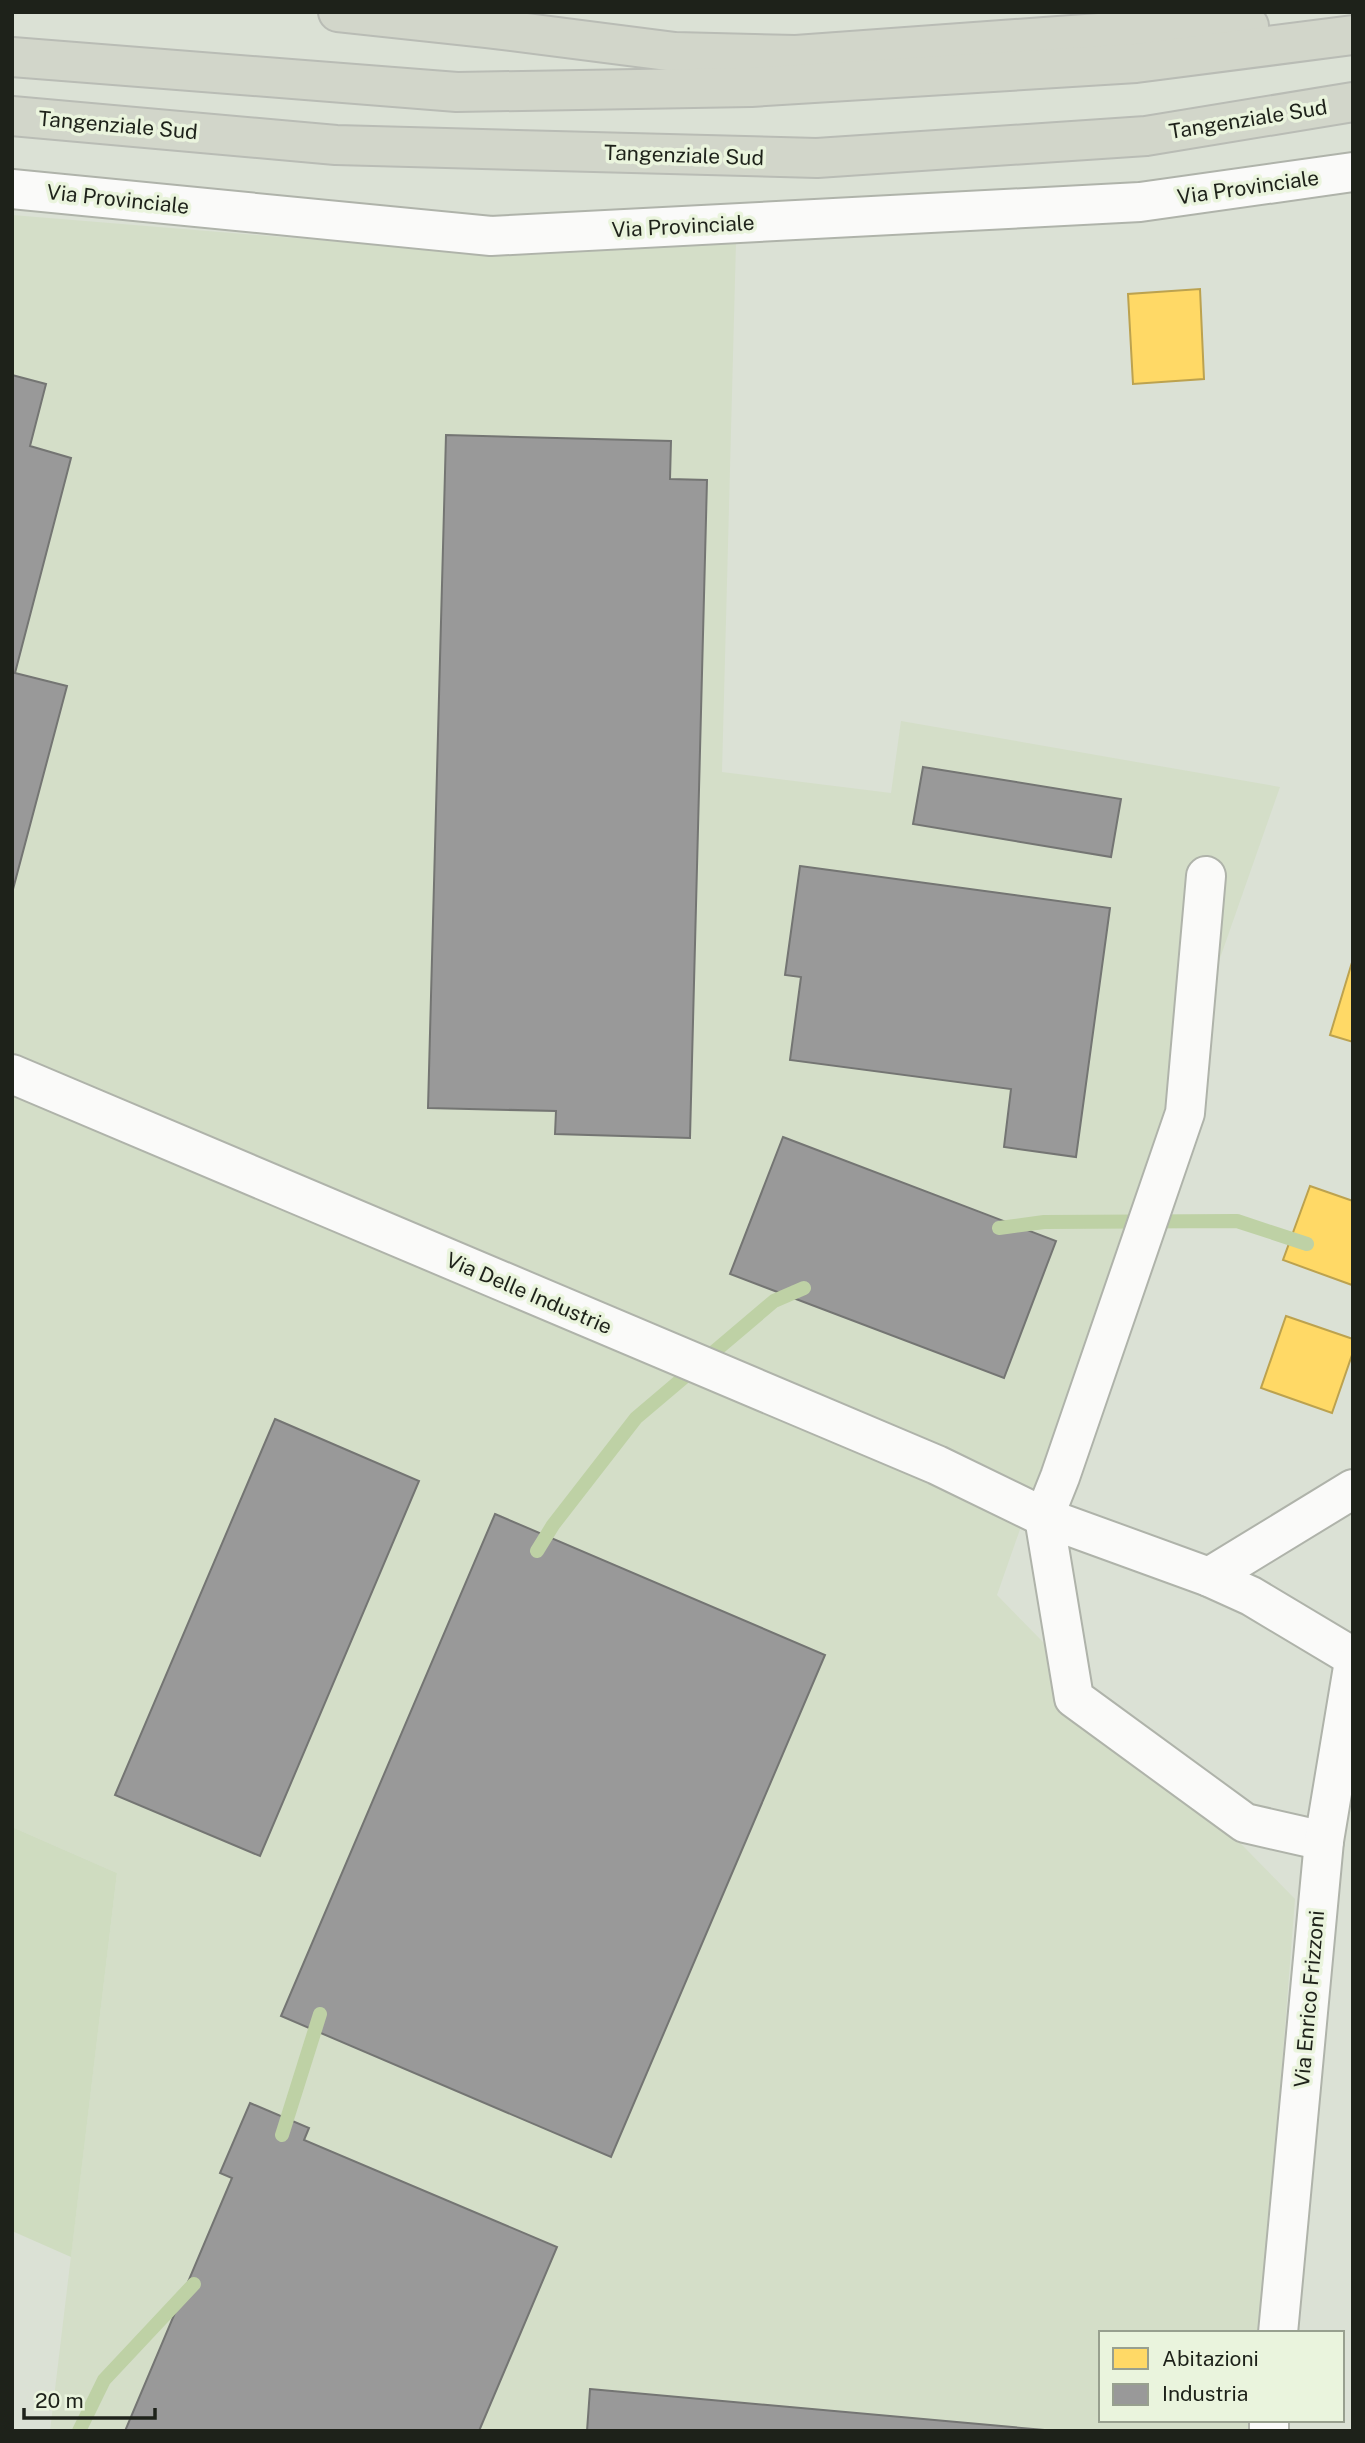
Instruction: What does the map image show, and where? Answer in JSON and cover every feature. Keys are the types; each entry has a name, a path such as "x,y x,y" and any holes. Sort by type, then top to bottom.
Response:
{"highway":[{"path":"338,12 675,52 796,55 1113,32 1318,23 1353,19"},
{"path":"12,57 457,92 499,92 751,87 1136,64 1353,35"},
{"name":"Tangenziale Sud","path":"12,116 336,145 817,158 1146,136 1353,102"}],"street":[{"name":"Via Provinciale","path":"12,189 491,236 1140,202 1353,172"},
{"path":"1206,876 1185,1112 1044,1517 1074,1698 1245,1823 1324,1841"},
{"name":"Via Delle Industrie","path":"12,1074 924,1460 1044,1517 1209,1577 1251,1596 1353,1657"},
{"path":"1209,1577 1353,1489"},
{"name":"Via Enrico Frizzoni","path":"1278,2331 1324,1841 1353,1667"}],"shaded area":[{"path":"12,215 476,253 736,242 722,772 891,793 901,721 1280,787 997,1595 1295,1899 1261,2331 1099,2331 1099,2422 1254,2422 1253,2431 50,2431 117,1873 12,1827"},
{"path":"12,1827 117,1873 71,2257 12,2231"}],"building: Abitazioni":[{"path":"1200,289 1204,379 1133,384 1128,294"},
{"path":"1353,959 1353,1042 1330,1035"},
{"path":"1310,1186 1353,1201 1352,1285 1283,1260"},
{"path":"1286,1316 1353,1339 1353,1352 1332,1413 1261,1388"}],"building: Industria":[{"path":"12,375 46,384 30,446 71,458 15,673 67,686 12,893"},
{"path":"446,435 671,441 670,479 707,480 690,1138 555,1134 556,1111 428,1108"},
{"path":"923,767 1121,799 1111,857 913,824"},
{"path":"800,866 1110,908 1076,1157 1004,1147 1011,1089 790,1060 801,977 785,975"},
{"path":"783,1137 1056,1241 1004,1378 730,1274"},
{"path":"275,1419 419,1481 260,1856 115,1795"},
{"path":"495,1514 825,1655 611,2157 281,2016"},
{"path":"250,2103 309,2128 304,2140 557,2247 479,2431 125,2431 232,2178 220,2173"},
{"path":"590,2389 1056,2431 587,2431"}],"waterway":[{"path":"999,1228 1044,1222 1237,1221 1307,1244"},
{"path":"537,1551 553,1525 636,1418 774,1301 804,1288"},
{"path":"282,2135 320,2014"},
{"path":"79,2431 104,2380 194,2284"}]}
